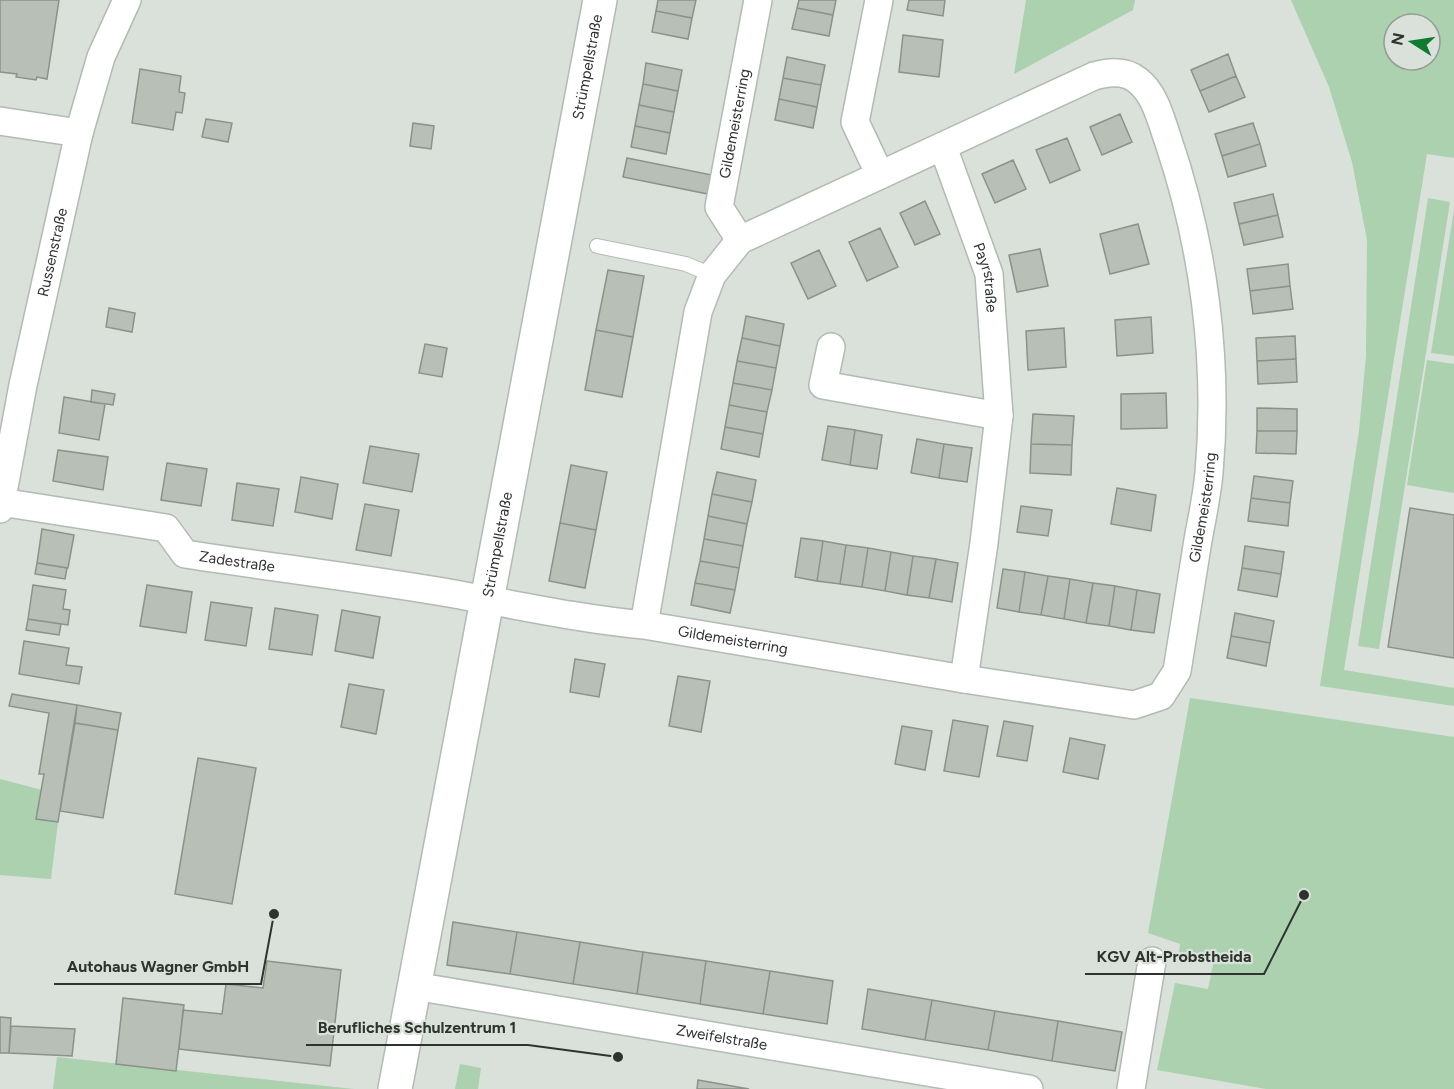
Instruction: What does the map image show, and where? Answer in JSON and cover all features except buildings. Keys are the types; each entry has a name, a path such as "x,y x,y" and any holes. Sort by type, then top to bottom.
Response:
{"street":[{"name":"Russenstraße","path":"1,506 11,383 102,57 128,0"},
{"name":"Strümpellstraße","path":"395,1089 600,0"},
{"name":"Gildemeisterring","path":"740,240 719,207 758,0"},
{"path":"879,0 855,122 880,175"},
{"name":"Gildemeisterring","path":"486,601 1134,705 1161,696 1177,671 1179,659 1209,473 1211,386 1206,299 1184,185 1160,116 1149,92 1137,79 1109,72 1094,76 740,240 712,275 698,312 644,626"},
{"path":"0,121 79,133"},
{"name":"Payrstraße","path":"943,147 988,274 999,416 984,543 964,679"},
{"path":"831,347 823,385 999,416"},
{"name":"Zadestraße","path":"1,506 166,528 185,554 486,601"},
{"path":"1131,1089 1152,961"},
{"name":"Zweifelstraße","path":"414,986 1029,1089"}],"lane":[{"path":"597,246 686,264 712,275"}],"green space":[{"path":"1026,0 1135,0 1133,10 1014,74"},
{"path":"1291,0 1454,0 1454,158 1427,154 1344,670 1454,688 1454,706 1320,686 1359,431 1366,356 1367,240 1352,162 1329,87"},
{"path":"1428,198 1450,202 1379,649 1358,646"},
{"path":"1454,210 1454,356 1431,353"},
{"path":"1427,360 1454,364 1454,493 1407,485"},
{"path":"1190,698 1454,737 1454,1089 1266,1089 1157,1070 1175,983 1208,989 1214,960 1179,953 1180,944 1148,933"},
{"path":"0,779 42,790 36,818 58,822 51,879 0,875"},
{"path":"57,1057 354,1089 53,1089"},
{"path":"460,1064 481,1068 478,1089 455,1089"}],"place":[{"name":"KGV Alt-Probstheida","path":"1304,895"},
{"name":"Autohaus Wagner GmbH","path":"274,914"},
{"name":"Berufliches Schulzentrum 1","path":"618,1057"}]}
